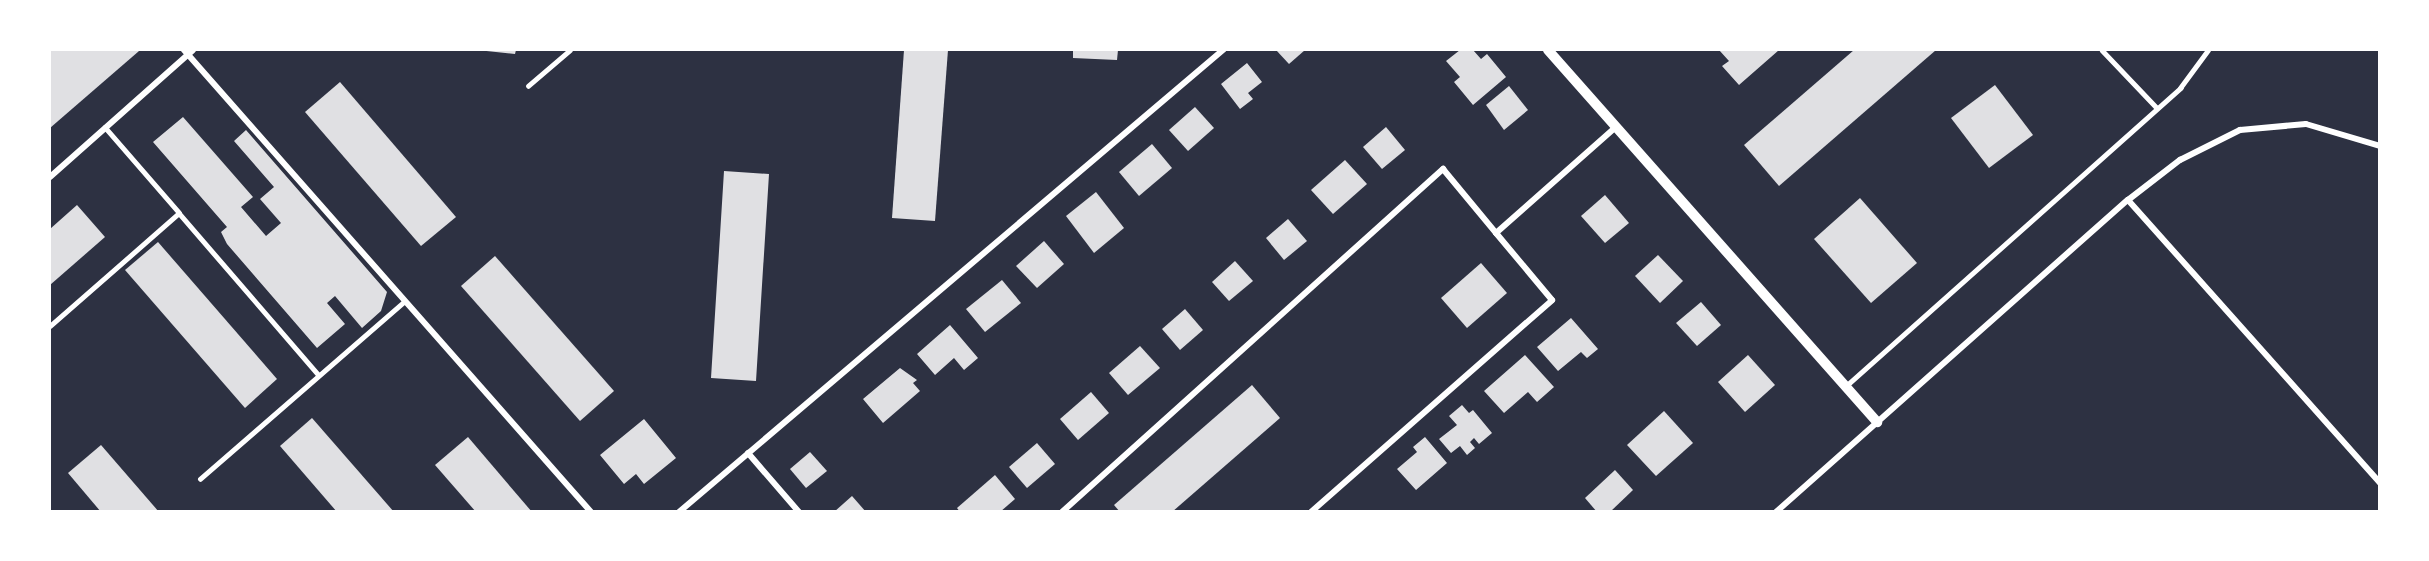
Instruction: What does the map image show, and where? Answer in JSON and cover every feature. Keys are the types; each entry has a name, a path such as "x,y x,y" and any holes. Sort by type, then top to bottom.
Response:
{"street":[{"path":"679,512 1223,50"},
{"path":"1548,50 1877,422"},
{"path":"50,177 188,51 591,512"},
{"path":"1776,512 2128,200 2180,160 2240,130 2306,124 2379,146"},
{"path":"1496,233 1616,127"},
{"path":"1062,512 1443,169 1552,300 1311,512"},
{"path":"2128,200 2379,483"},
{"path":"748,453 799,512"}],"lane":[{"path":"528,86 570,50"},
{"path":"2102,50 2157,108"},
{"path":"1846,386 2180,88 2208,50"},
{"path":"105,128 320,375"},
{"path":"50,326 179,213"},
{"path":"200,479 405,301"}],"building":[{"path":"50,50 138,50 139,51 50,128"},
{"path":"477,50 516,50 515,54"},
{"path":"904,50 948,50 935,221 892,218"},
{"path":"1073,50 1118,50 1117,60 1073,58"},
{"path":"1276,50 1305,50 1289,64"},
{"path":"1460,50 1473,50 1481,59 1487,54 1506,77 1473,105 1454,82 1460,77 1446,61"},
{"path":"1719,50 1779,50 1739,85 1722,66 1729,61"},
{"path":"1854,50 1936,50 1779,186 1744,145"},
{"path":"1247,63 1262,82 1248,93 1253,99 1240,109 1221,84"},
{"path":"340,82 456,217 421,246 305,112"},
{"path":"1995,85 2033,135 1989,168 1951,118"},
{"path":"1509,86 1528,110 1504,130 1486,105"},
{"path":"1195,107 1214,128 1188,151 1169,130"},
{"path":"183,117 253,197 241,207 266,236 281,223 260,199 274,187 234,141 246,130 387,292 381,311 362,328 335,296 327,303 345,324 317,348 227,244 221,232 227,227 153,142"},
{"path":"1386,127 1405,150 1382,169 1363,147"},
{"path":"1152,144 1172,168 1139,196 1119,172"},
{"path":"1345,160 1367,184 1333,214 1311,190"},
{"path":"724,171 769,174 756,381 711,378"},
{"path":"1096,192 1124,228 1094,253 1066,216"},
{"path":"1605,195 1629,223 1605,243 1581,216"},
{"path":"1860,198 1917,263 1871,303 1814,239"},
{"path":"77,205 105,237 50,285 50,229"},
{"path":"1288,219 1307,241 1284,260 1266,238"},
{"path":"1044,241 1064,264 1037,288 1016,266"},
{"path":"158,242 277,379 245,408 125,270"},
{"path":"1658,255 1683,281 1660,303 1635,276"},
{"path":"495,256 614,391 580,421 461,286"},
{"path":"1235,261 1253,281 1229,301 1212,282"},
{"path":"1481,263 1507,293 1467,328 1441,298"},
{"path":"1002,280 1021,303 985,332 966,309"},
{"path":"1701,302 1721,325 1697,346 1676,323"},
{"path":"1185,309 1203,330 1180,350 1162,329"},
{"path":"1571,318 1598,349 1587,358 1581,352 1558,371 1537,347"},
{"path":"950,325 978,358 964,370 954,358 935,375 917,354"},
{"path":"1140,346 1160,368 1128,395 1109,373"},
{"path":"1525,355 1554,387 1537,402 1528,392 1504,413 1484,391"},
{"path":"1748,355 1775,385 1745,412 1718,382"},
{"path":"900,368 917,380 913,383 920,391 883,423 863,399"},
{"path":"1252,385 1280,418 1172,512 1120,512 1114,505"},
{"path":"1091,392 1109,413 1078,440 1060,419"},
{"path":"1462,405 1469,413 1473,410 1492,433 1479,444 1474,438 1470,442 1475,448 1467,455 1460,446 1451,453 1439,439 1457,425 1449,416"},
{"path":"1664,411 1693,443 1656,476 1627,445"},
{"path":"312,418 394,512 337,512 280,446"},
{"path":"644,419 676,458 644,484 636,474 624,484 600,455"},
{"path":"468,437 532,512 476,512 435,465"},
{"path":"1425,437 1447,463 1416,490 1397,469 1417,452 1413,447"},
{"path":"1037,443 1055,464 1027,488 1009,467"},
{"path":"101,445 159,512 101,512 68,473"},
{"path":"810,452 827,471 806,488 790,469"},
{"path":"1615,470 1633,490 1610,512 1597,512 1585,498"},
{"path":"995,475 1015,499 1000,512 960,512 957,508"},
{"path":"852,496 866,512 834,512"}]}
